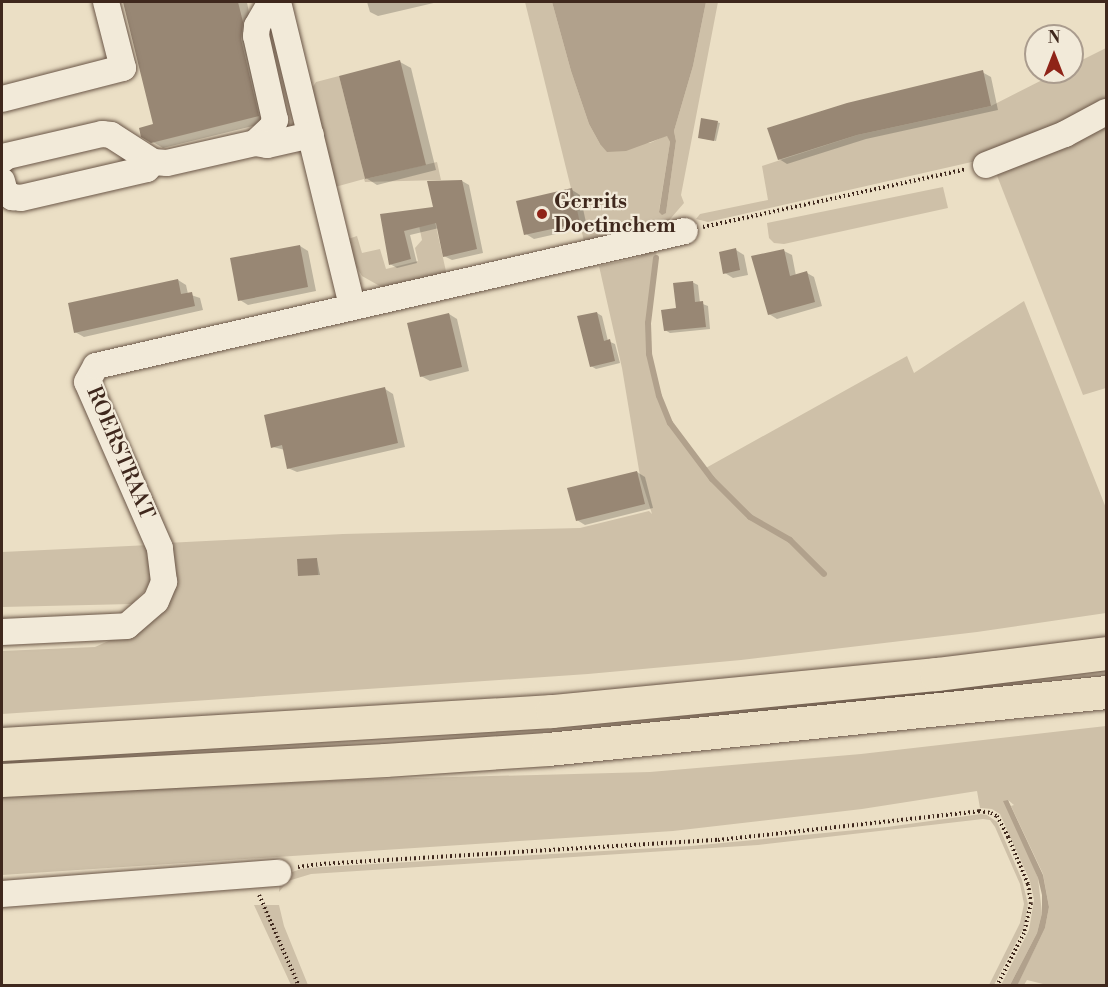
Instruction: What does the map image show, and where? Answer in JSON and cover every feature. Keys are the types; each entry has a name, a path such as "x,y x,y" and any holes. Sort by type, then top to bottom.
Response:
{"highway":[{"path":"936,674 1107,637"},
{"path":"2,744 552,711 936,674 1107,653"},
{"path":"2,780 537,750 1107,692"},
{"path":"1049,699 1107,697"}],"street":[{"path":"2,99 123,68 106,2"},
{"path":"255,143 272,127 275,120 256,36 256,26 271,2"},
{"path":"278,2 352,306"},
{"path":"986,165 1065,134 1107,112"},
{"path":"2,160 8,156 102,134 111,135 153,162 179,162 255,143 267,145 311,135"},
{"path":"2,181 4,192 12,198 21,198 147,169 153,162"},
{"name":"ROERSTRAAT","path":"2,632 127,626 156,601 164,582 160,548 87,382 96,366 685,231"},
{"path":"2,894 278,873"}],"path":[{"path":"685,231 986,165"},
{"path":"278,873 320,864 718,840 980,811 997,816 1028,884 1031,903 1024,933 997,986"},
{"path":"250,875 299,986"}],"shaded area":[{"path":"525,2 552,2 571,71 589,124 600,144 650,143 667,135 670,142 659,211 666,213 676,141 674,131 693,66 706,2 718,2 681,195 684,203 665,225 585,245"},
{"path":"552,2 706,2 693,66 674,131 676,141 666,213 662,215 659,212 670,142 667,136 626,151 607,152 600,144 589,124 571,71"},
{"path":"1106,48 1106,106 998,156 708,222 696,219 700,214 768,200 762,166 857,135 991,106 1034,84 1084,84 1084,59"},
{"path":"339,76 365,179 437,162 441,180 365,182 364,179 335,187 311,90 316,82"},
{"path":"1106,121 1106,388 1083,395 996,173"},
{"path":"943,187 948,208 784,244 774,243 769,238 767,223"},
{"path":"432,208 447,276 385,289 362,276 353,261 348,239 357,236 362,253 380,249 386,269 418,261 415,248 422,240 416,211"},
{"path":"657,249 648,323 649,354 659,396 670,423 704,469 907,356 914,373 1024,301 1106,508 1106,613 977,632 741,660 588,674 2,714 2,651 95,647 140,627 166,543 343,534 580,528 649,511 652,514 640,476 622,368 599,266 636,258"},
{"path":"150,545 153,574 147,588 132,604 2,607 2,552"},
{"path":"1106,726 1106,985 1047,985 1027,980 1024,985 1017,985 1045,928 1049,907 1043,874 1011,806 1014,805 1008,800 1038,878 1042,913 1037,933 1010,985 1001,985 1029,930 1034,900 1030,881 1000,814 992,809 980,808 977,791 862,809 673,831 2,875 2,795 378,779 650,772 861,754"},
{"path":"1008,800 1043,875 1049,907 1045,928 1017,986 1010,985 1037,933 1042,913 1042,895 1038,878 1003,801"},
{"path":"981,814 997,822 1022,880 1028,904 1024,927 994,985 989,985 1020,923 1024,904 1020,884 995,827 990,820 983,819 758,845 311,874 288,881 279,892 280,876 301,869 691,846 887,827"},
{"path":"254,905 279,905 284,926 308,985 291,985"}],"building":[{"path":"123,2 238,2 243,22 241,39 259,116 151,143 141,137 139,128 153,124"},
{"path":"400,60 426,165 365,179 339,76"},
{"path":"983,70 991,106 857,135 778,160 767,128 847,103"},
{"path":"701,118 718,121 714,141 698,138"},
{"path":"462,180 477,249 443,257 436,223 404,231 411,259 389,265 380,214 433,207 427,181"},
{"path":"572,188 580,223 524,235 516,201"},
{"path":"300,245 308,287 238,301 230,258"},
{"path":"736,248 740,270 723,274 719,252"},
{"path":"784,249 790,276 807,271 815,302 768,315 751,256"},
{"path":"178,279 181,294 192,292 195,306 74,333 68,303"},
{"path":"693,281 695,302 703,301 706,327 664,331 661,310 676,308 673,283"},
{"path":"597,312 604,341 610,339 615,361 590,367 577,316"},
{"path":"449,313 462,367 420,377 407,323"},
{"path":"385,387 398,443 287,469 282,445 271,448 264,415"},
{"path":"637,471 645,504 576,521 567,488"},
{"path":"317,558 318,575 298,576 297,559"}],"waterway":[{"path":"656,258 648,323 649,354 659,396 670,423 712,479 750,517 790,540 824,574"}],"place":[{"name":"Gerrits Doetinchem","path":"542,214"}]}
